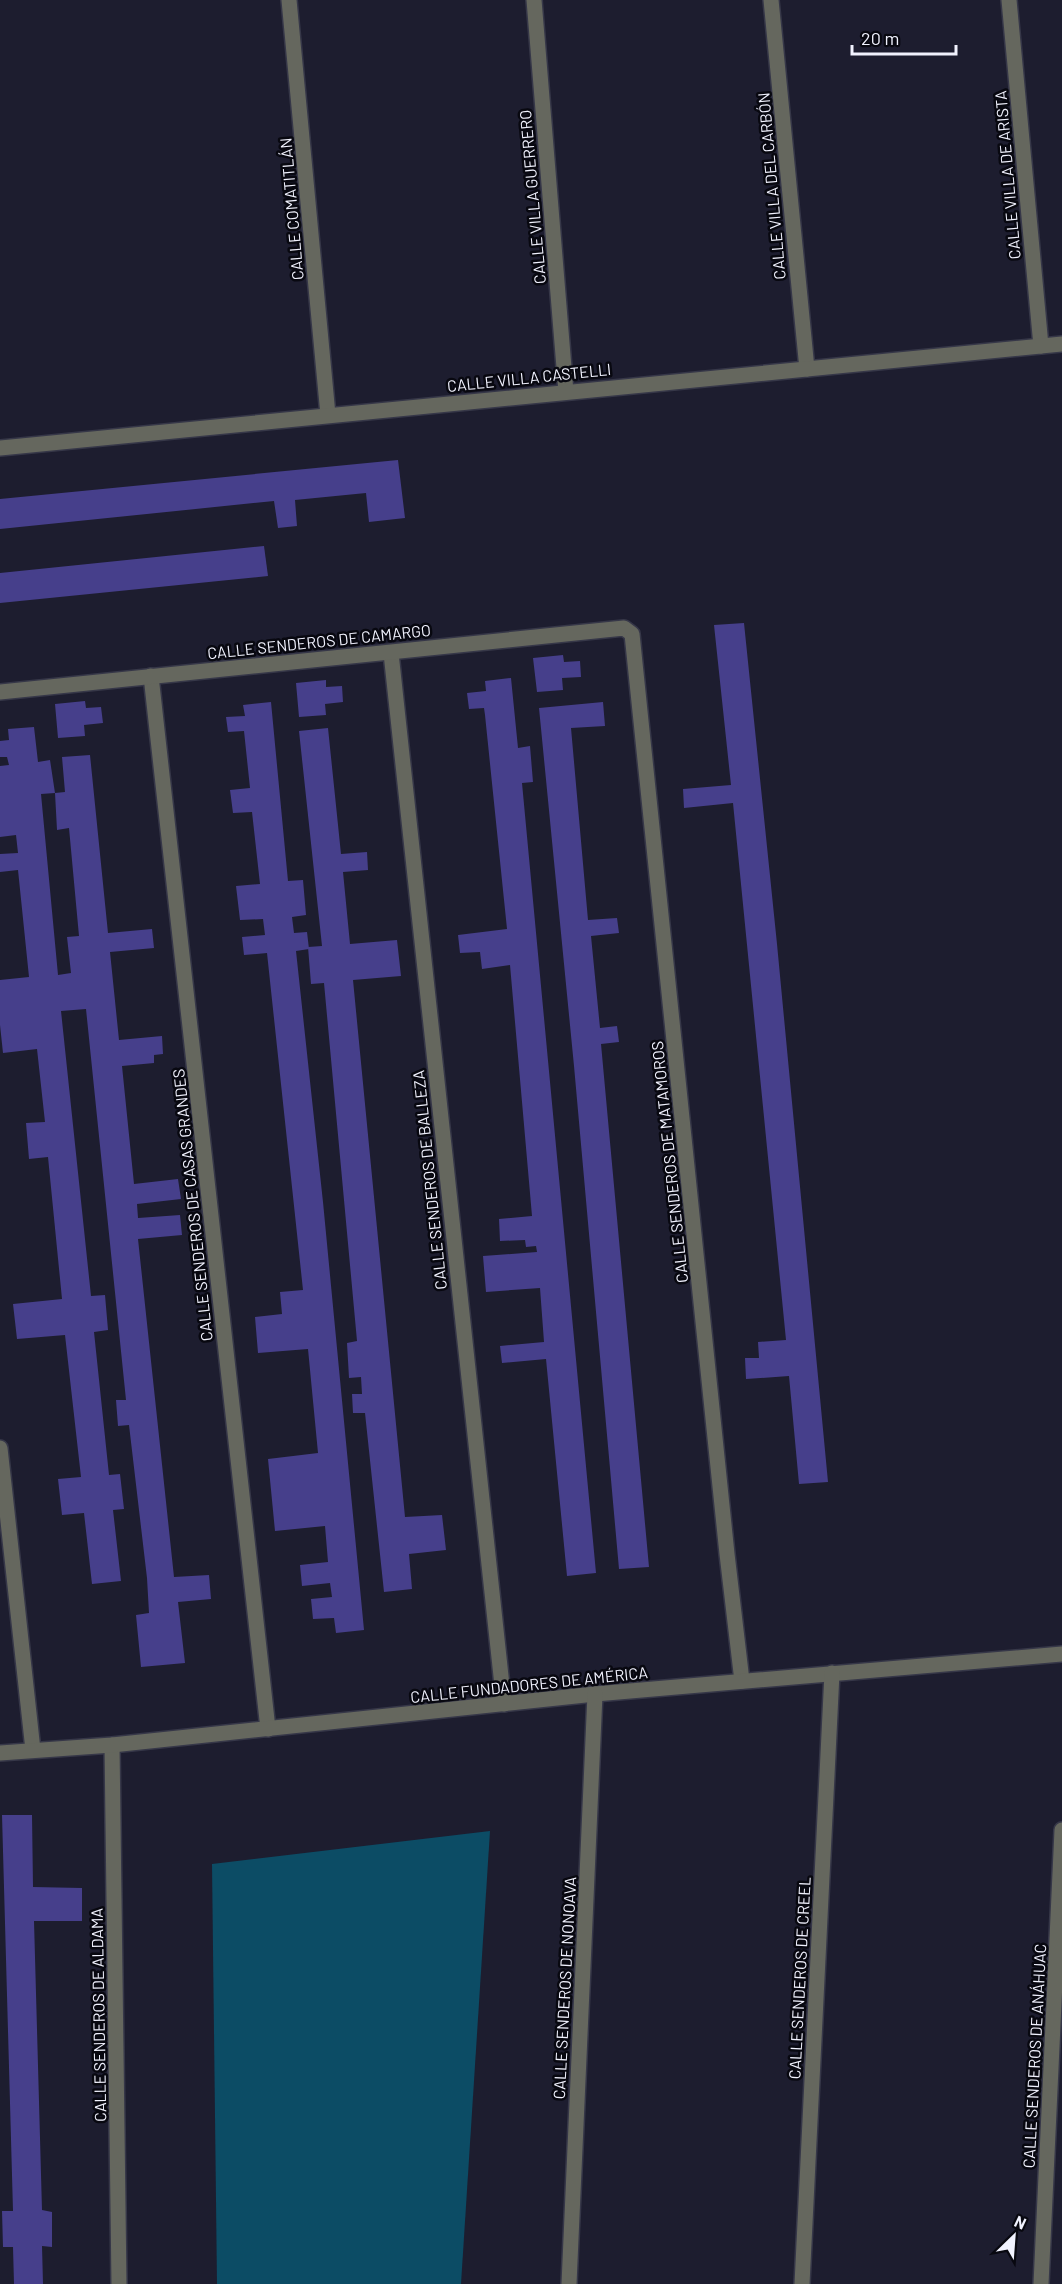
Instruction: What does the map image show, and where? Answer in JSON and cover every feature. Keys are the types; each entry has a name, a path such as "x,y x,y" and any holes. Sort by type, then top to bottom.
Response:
{"street":[{"name":"CALLE COMATITLÁN","path":"289,0 328,415"},
{"name":"CALLE VILLA GUERRERO","path":"534,0 566,392"},
{"name":"CALLE VILLA DEL CARBÓN","path":"771,0 807,369"},
{"name":"CALLE VILLA DE ARISTA","path":"1009,0 1041,346"},
{"name":"CALLE VILLA CASTELLI","path":"0,448 1062,344"},
{"name":"CALLE SENDEROS DE CAMARGO","path":"0,692 624,628 628,629 634,640"},
{"name":"CALLE SENDEROS DE MATAMOROS","path":"634,640 741,1681"},
{"name":"CALLE SENDEROS DE BALLEZA","path":"391,653 504,1704"},
{"name":"CALLE SENDEROS DE CASAS GRANDES","path":"151,676 268,1729"},
{"path":"0,1448 33,1750"},
{"name":"CALLE FUNDADORES DE AMÉRICA","path":"0,1753 112,1745 595,1694 1062,1654"},
{"name":"CALLE SENDEROS DE CREEL","path":"802,2284 832,1673"},
{"name":"CALLE SENDEROS DE NONOAVA","path":"569,2284 595,1694"},
{"name":"CALLE SENDEROS DE ALDAMA","path":"112,1745 119,2284"},
{"name":"CALLE SENDEROS DE ANÁHUAC","path":"1041,2284 1062,1830"}],"water":[{"path":"490,1831 461,2284 217,2284 212,1864"}],"building":[{"path":"398,460 405,518 369,522 366,493 295,500 297,526 278,528 274,501 0,529 0,499"},
{"path":"264,546 268,576 0,603 0,573"},
{"path":"744,623 828,1482 799,1484 789,1376 746,1379 745,1358 759,1358 758,1342 786,1340 733,803 684,808 683,789 731,785 714,625"},
{"path":"563,655 564,662 580,661 581,677 562,678 563,690 537,692 533,658"},
{"path":"511,678 518,748 530,746 533,782 522,783 596,1573 567,1576 546,1359 502,1363 500,1346 544,1342 540,1288 486,1292 483,1256 537,1252 536,1246 526,1247 525,1240 500,1241 499,1219 532,1216 510,965 482,969 480,952 460,953 458,935 507,929 484,708 469,709 467,693 486,691 485,681"},
{"path":"326,680 326,687 342,686 343,702 325,704 326,715 299,717 296,683"},
{"path":"85,701 86,708 101,707 103,723 84,725 85,736 58,738 55,704"},
{"path":"271,702 288,881 303,880 306,915 292,917 294,933 307,932 309,949 296,951 323,1202 364,1630 336,1633 334,1618 313,1619 311,1599 332,1597 330,1583 302,1586 300,1565 328,1562 325,1526 275,1531 268,1459 318,1453 308,1349 258,1353 255,1317 282,1314 280,1292 303,1290 267,953 244,955 242,937 265,935 263,919 240,920 236,886 260,884 252,812 233,813 230,790 250,788 244,731 228,732 226,717 245,716 243,705"},
{"path":"603,702 605,726 571,728 588,920 617,918 619,933 591,936 600,1028 617,1026 619,1042 601,1044 649,1567 619,1569 539,708"},
{"path":"34,727 38,762 50,760 55,793 65,792 62,757 90,755 108,933 152,929 154,948 110,952 119,1040 162,1036 163,1054 154,1055 154,1063 122,1066 134,1184 178,1179 181,1199 137,1204 138,1218 180,1215 182,1235 138,1239 174,1577 209,1575 211,1599 178,1602 185,1663 141,1667 136,1615 149,1613 147,1578 129,1425 118,1426 116,1400 126,1400 86,1009 61,1011 91,1296 105,1295 108,1330 94,1332 109,1475 120,1474 124,1509 113,1510 121,1581 92,1584 84,1513 62,1515 58,1479 81,1477 65,1335 17,1339 13,1304 62,1299 48,1157 29,1159 26,1123 45,1122 37,1049 3,1053 0,1025 0,980 29,977 18,870 0,872 0,854 18,853 16,835 0,837 0,766 9,765 7,757 0,757 0,741 9,740 8,729","holes":["55,793 57,830 69,828 79,936 67,937 71,973 58,975 41,794"]},
{"path":"328,728 341,854 367,852 368,870 343,872 350,944 397,940 401,976 353,980 405,1517 442,1515 446,1550 409,1554 412,1589 384,1592 365,1413 353,1413 352,1394 362,1394 361,1377 349,1378 347,1343 357,1341 324,983 311,984 308,947 322,946 299,731"},
{"path":"2,1815 32,1815 33,1887 82,1888 82,1921 34,1921 42,2210 52,2212 52,2247 42,2246 43,2284 14,2284 13,2247 3,2247 2,2211 13,2211"}]}
